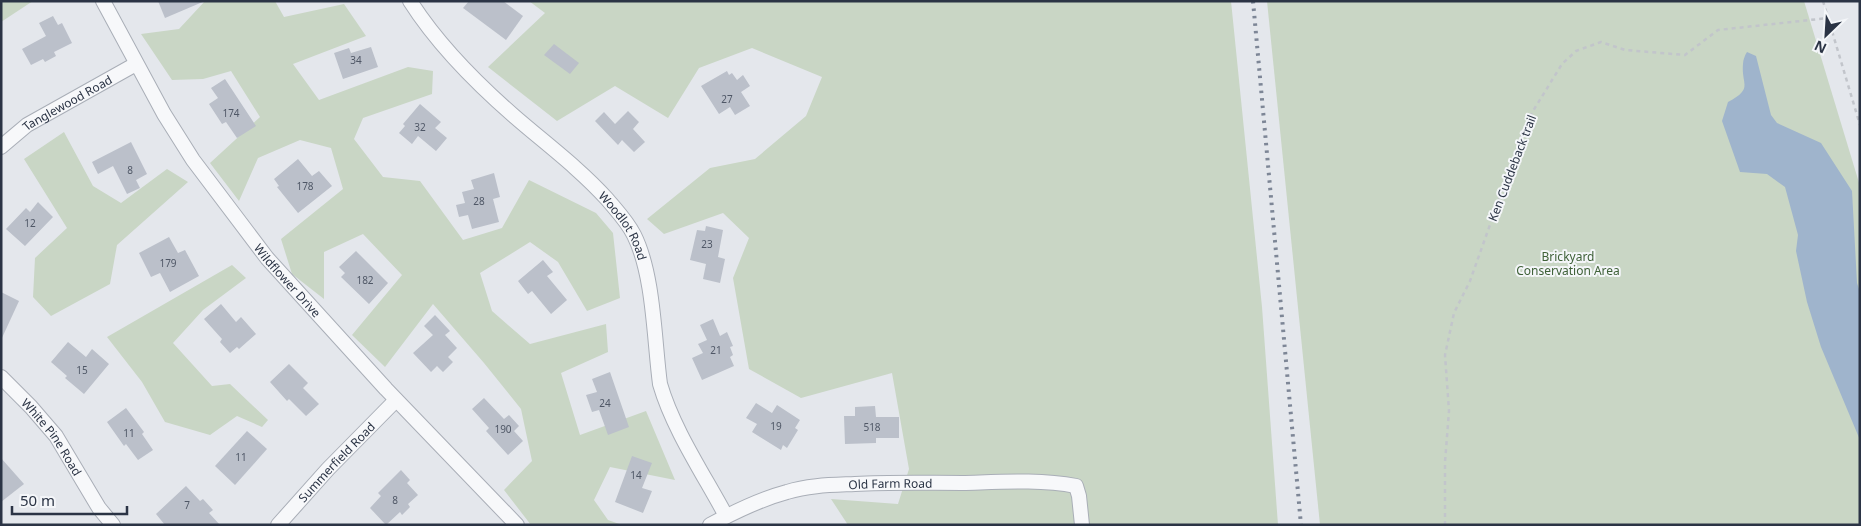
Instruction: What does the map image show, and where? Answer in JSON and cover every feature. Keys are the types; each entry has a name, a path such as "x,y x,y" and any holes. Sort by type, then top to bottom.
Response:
{"street":[{"name":"Wildflower Drive","path":"103,1 164,114 193,160 267,258 396,400 516,525"},
{"name":"Woodlot Road","path":"410,1 428,28 448,52 513,115 591,182 624,219 634,236 648,277 660,384 665,400 679,431 726,516"},
{"name":"Tanglewood Road","path":"1,148 28,125 136,64"},
{"name":"White Pine Road","path":"1,378 31,407 56,436 99,508 113,525"},
{"name":"Summerfield Road","path":"278,525 328,469 396,400"},
{"name":"Old Farm Road","path":"710,525 726,516 788,491 834,484 1016,482 1062,483 1076,486 1082,525"}],"path":[{"path":"1823,1 1860,125"},
{"name":"Ken Cuddeback trail","path":"1445,525 1445,462 1449,411 1445,355 1454,313 1470,281 1523,132 1533,111 1562,64 1576,51 1601,42 1625,50 1685,55 1718,30 1828,18"}],"green space":[{"path":"1,1 33,1 1,22"},
{"path":"205,1 275,1 284,17 344,4 366,36 293,64 319,100 408,67 433,71 432,94 363,118 354,139 383,177 420,181 463,240 502,228 529,180 596,213 613,233 620,298 587,311 558,262 530,242 480,273 492,311 530,344 606,324 608,352 561,373 580,435 646,411 675,480 610,467 594,500 608,520 622,525 531,525 504,490 532,461 521,409 433,304 385,367 352,335 402,275 363,234 324,252 324,299 292,274 281,239 343,189 331,148 300,140 258,158 239,201 210,163 260,117 231,71 203,79 172,80 141,34 179,29"},
{"path":"529,1 1231,1 1262,307 1278,525 848,525 831,499 898,504 909,469 892,373 801,398 749,369 733,278 749,238 723,213 664,234 647,219 710,168 755,159 806,116 822,77 752,48 699,68 668,118 615,86 557,121 488,67 545,13"},
{"name":"Brickyard Conservation Area","path":"1267,1 1804,1 1860,186 1860,525 1320,525"},
{"path":"64,132 93,186 121,203 167,169 188,182 117,245 110,284 51,316 33,297 35,258 67,228 24,159"},
{"path":"232,265 246,278 203,310 173,343 212,386 230,384 268,420 262,427 237,416 210,435 165,422 142,382 107,337"}],"water":[{"path":"1747,52 1756,56 1771,115 1777,123 1821,143 1852,191 1857,283 1860,292 1860,440 1821,347 1807,302 1796,251 1798,235 1785,187 1767,174 1740,172 1722,121 1728,102 1744,89 1743,62"}],"building":[{"path":"158,1 205,1 165,18"},
{"path":"469,1 503,1 523,16 506,40 463,8"},
{"path":"53,16 58,25 62,23 72,43 54,52 56,56 45,62 43,59 31,65 22,49 46,36 39,23"},
{"path":"554,44 579,63 570,74 544,55"},
{"path":"371,47 378,67 343,79 334,53 349,48 351,53"},
{"path":"727,71 729,75 732,73 737,80 743,75 750,86 741,92 750,106 735,115 730,107 719,114 701,86"},
{"path":"225,79 256,126 237,138 226,122 222,124 209,104 218,98 211,88"},
{"path":"420,104 441,122 435,128 447,138 436,151 418,136 412,144 399,133 405,126 403,124"},
{"path":"628,111 639,122 633,129 645,142 634,152 622,140 618,145 595,121 604,112 615,124"},
{"path":"131,142 147,174 136,180 140,188 127,194 113,166 98,174 92,162"},
{"path":"298,159 312,176 319,171 332,186 298,213 277,187 279,186 274,179"},
{"path":"494,173 500,197 493,199 499,222 472,229 468,215 459,217 456,205 465,203 462,192 474,189 471,180"},
{"path":"38,202 53,217 25,246 6,229 26,208 30,212"},
{"path":"706,226 723,230 718,257 725,259 720,283 703,279 706,264 690,260 697,230 705,231"},
{"path":"169,237 178,253 185,250 199,276 170,292 160,273 151,277 139,253"},
{"path":"356,251 388,283 369,304 341,277 345,273 339,267"},
{"path":"543,260 553,272 547,276 567,300 551,314 532,291 528,294 518,281"},
{"path":"1,292 19,301 1,340"},
{"path":"221,304 236,322 241,317 256,334 239,349 237,347 230,353 220,342 222,339 204,319"},
{"path":"435,315 450,331 445,335 457,348 448,357 453,362 443,372 437,366 431,372 413,353 433,335 424,326"},
{"path":"713,319 720,336 727,332 733,346 730,347 733,355 730,357 734,366 702,380 692,358 703,353 698,344 707,340 700,325"},
{"path":"68,342 86,357 92,349 109,364 84,394 65,378 67,376 51,362"},
{"path":"289,364 308,383 303,388 319,404 306,416 289,399 287,401 270,382"},
{"path":"610,372 629,427 608,435 599,410 592,412 586,395 597,392 592,379"},
{"path":"484,398 504,419 509,415 519,426 514,431 523,441 508,455 486,431 489,428 472,409"},
{"path":"756,403 772,413 777,405 800,420 795,428 798,430 787,448 783,445 781,450 752,432 757,424 746,418"},
{"path":"875,406 876,417 899,417 899,438 876,438 876,443 845,444 844,416 855,416 855,407"},
{"path":"126,408 144,432 142,434 153,450 138,460 126,444 124,446 107,422"},
{"path":"247,431 267,449 235,485 215,466"},
{"path":"632,456 652,463 642,488 652,491 643,513 615,502"},
{"path":"1,458 24,484 1,502"},
{"path":"401,470 410,480 407,483 418,495 408,504 410,507 402,515 400,512 386,525 370,508 381,496 378,493"},
{"path":"186,486 200,501 203,499 213,510 209,513 220,525 165,525 156,514"}],"railway":[{"path":"1253,1 1301,525"}]}
